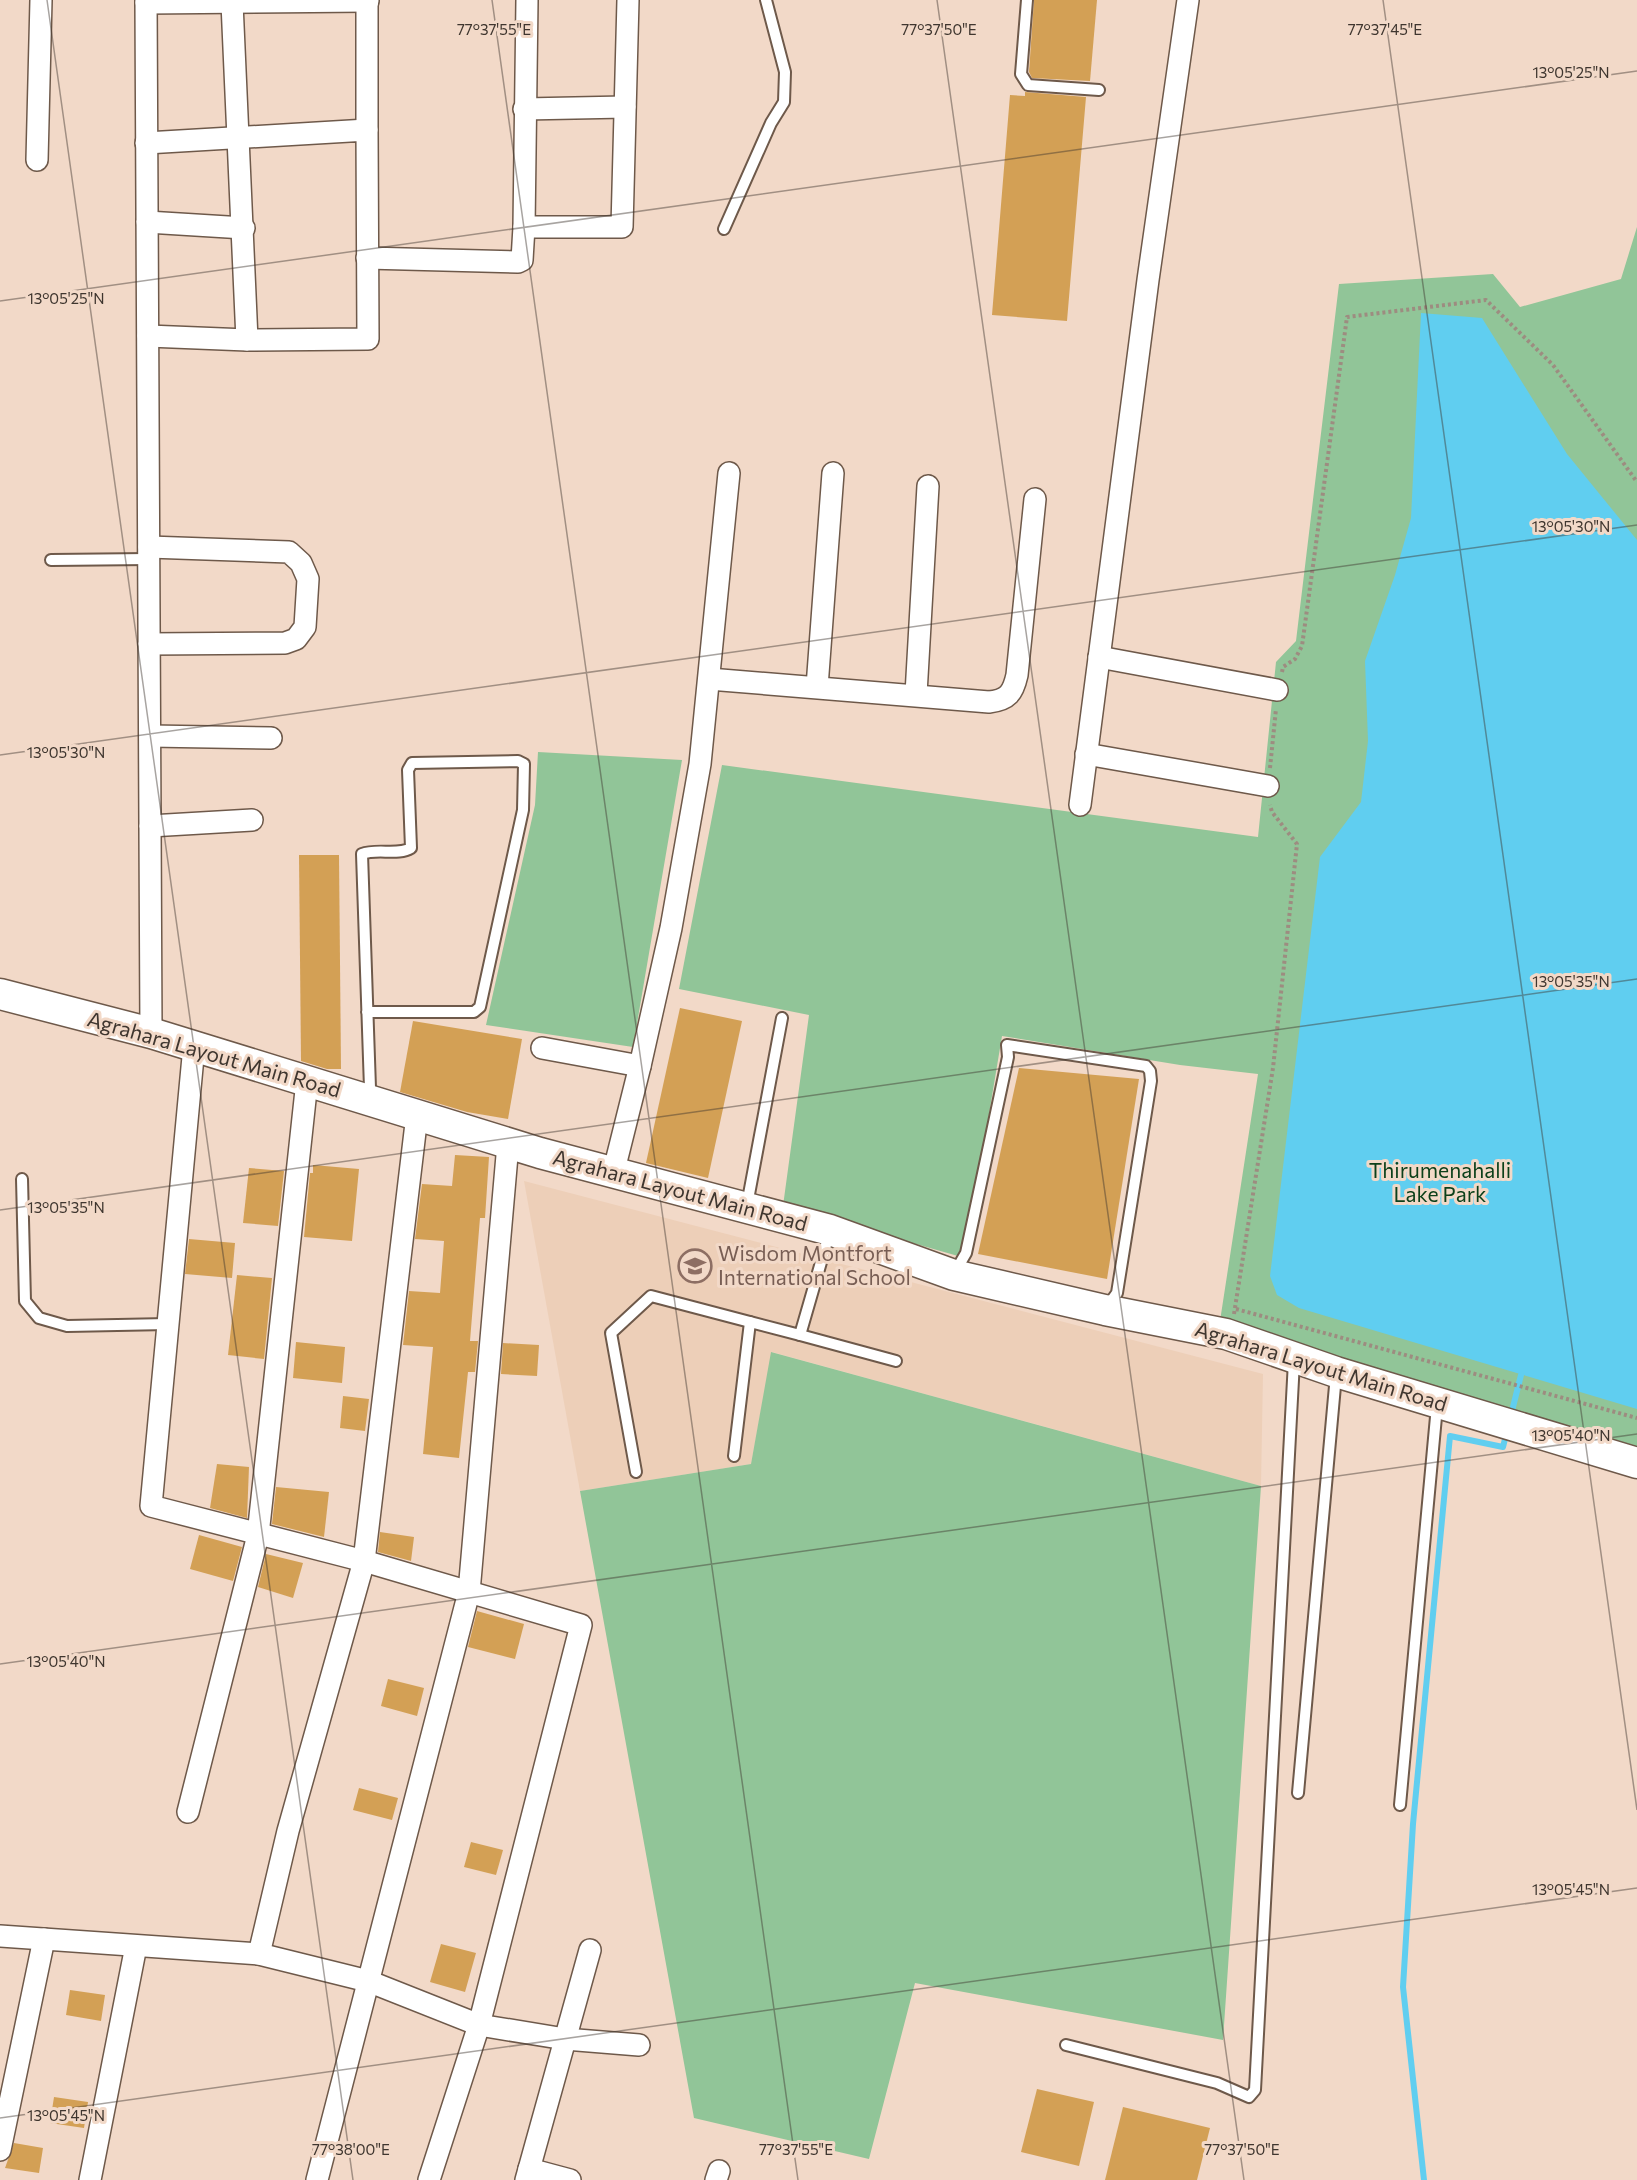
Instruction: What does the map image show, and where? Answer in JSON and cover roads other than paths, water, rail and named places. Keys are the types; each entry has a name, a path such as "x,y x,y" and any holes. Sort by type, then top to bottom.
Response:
{"street":[{"path":"38,160 41,0"},
{"path":"367,258 518,262 522,260 527,0"},
{"path":"524,227 622,227 628,0"},
{"path":"1080,805 1148,280 1188,0"},
{"path":"148,336 246,340 368,339 368,1 146,2 151,1033"},
{"path":"232,3 244,228 246,340"},
{"path":"524,110 625,107"},
{"path":"146,143 367,130"},
{"path":"147,222 244,228"},
{"path":"613,1174 671,928 700,764 729,473"},
{"path":"817,687 833,473"},
{"path":"916,694 928,486"},
{"path":"709,679 916,694 989,702 1002,700 1013,691 1035,499"},
{"path":"149,553 289,552 301,563 308,579 304,627 296,639 285,643 149,644"},
{"path":"1099,657 1277,690"},
{"path":"150,736 271,738"},
{"path":"1086,754 1268,786"},
{"path":"150,826 252,820"},
{"name":"Agrahara Layout Main Road","path":"0,994 151,1033 508,1144 613,1174 830,1230 954,1275 1105,1310 1231,1322 1294,1358 1637,1463"},
{"path":"194,1046 151,1506 364,1561 581,1625 479,2025 429,2180"},
{"path":"542,1048 640,1066"},
{"path":"188,1812 258,1535 307,1082"},
{"path":"259,1953 288,1831 364,1561 417,1115"},
{"path":"317,2180 469,1592 508,1144"},
{"path":"0,1936 259,1953 368,1981 479,2025 564,2039 639,2045"},
{"path":"0,2150 44,1939"},
{"path":"90,2180 136,1946"},
{"path":"570,2180 528,2174 590,1950"}],"lane":[{"path":"724,229 771,123 784,102 785,72 766,0"},
{"path":"1027,0 1021,74 1028,85 1099,90"},
{"path":"51,560 149,553"},
{"path":"367,1012 474,1012 480,1007 523,810 524,764 518,761 412,763 408,770 411,848 405,851 370,851 362,854 367,1012 370,1101"},
{"path":"747,1208 782,1018"},
{"path":"954,1275 966,1253 1008,1058 1007,1045 1146,1066 1150,1071 1151,1081 1117,1293 1105,1310"},
{"path":"22,1179 25,1301 39,1318 67,1326 168,1324"},
{"path":"800,1335 830,1230"},
{"path":"636,1472 611,1333 651,1296 896,1361"},
{"path":"734,1456 750,1322"},
{"path":"1066,2044 1217,2084 1249,2097 1255,2090 1294,1358"},
{"path":"1298,1793 1336,1372"},
{"path":"1400,1805 1437,1402"}],"water":[{"name":"Thirumenahalli Lake Park","path":"1421,313 1482,318 1567,454 1637,540 1637,1409 1299,1308 1277,1295 1270,1276 1320,857 1361,802 1368,741 1365,661 1395,575 1411,518"}],"waterway":[{"path":"1511,1415 1521,1375"},
{"path":"1424,2180 1403,1987 1413,1824 1450,1436 1503,1447 1507,1431"}],"place":[{"name":"Wisdom Montfort International School","path":"695,1266"}]}
